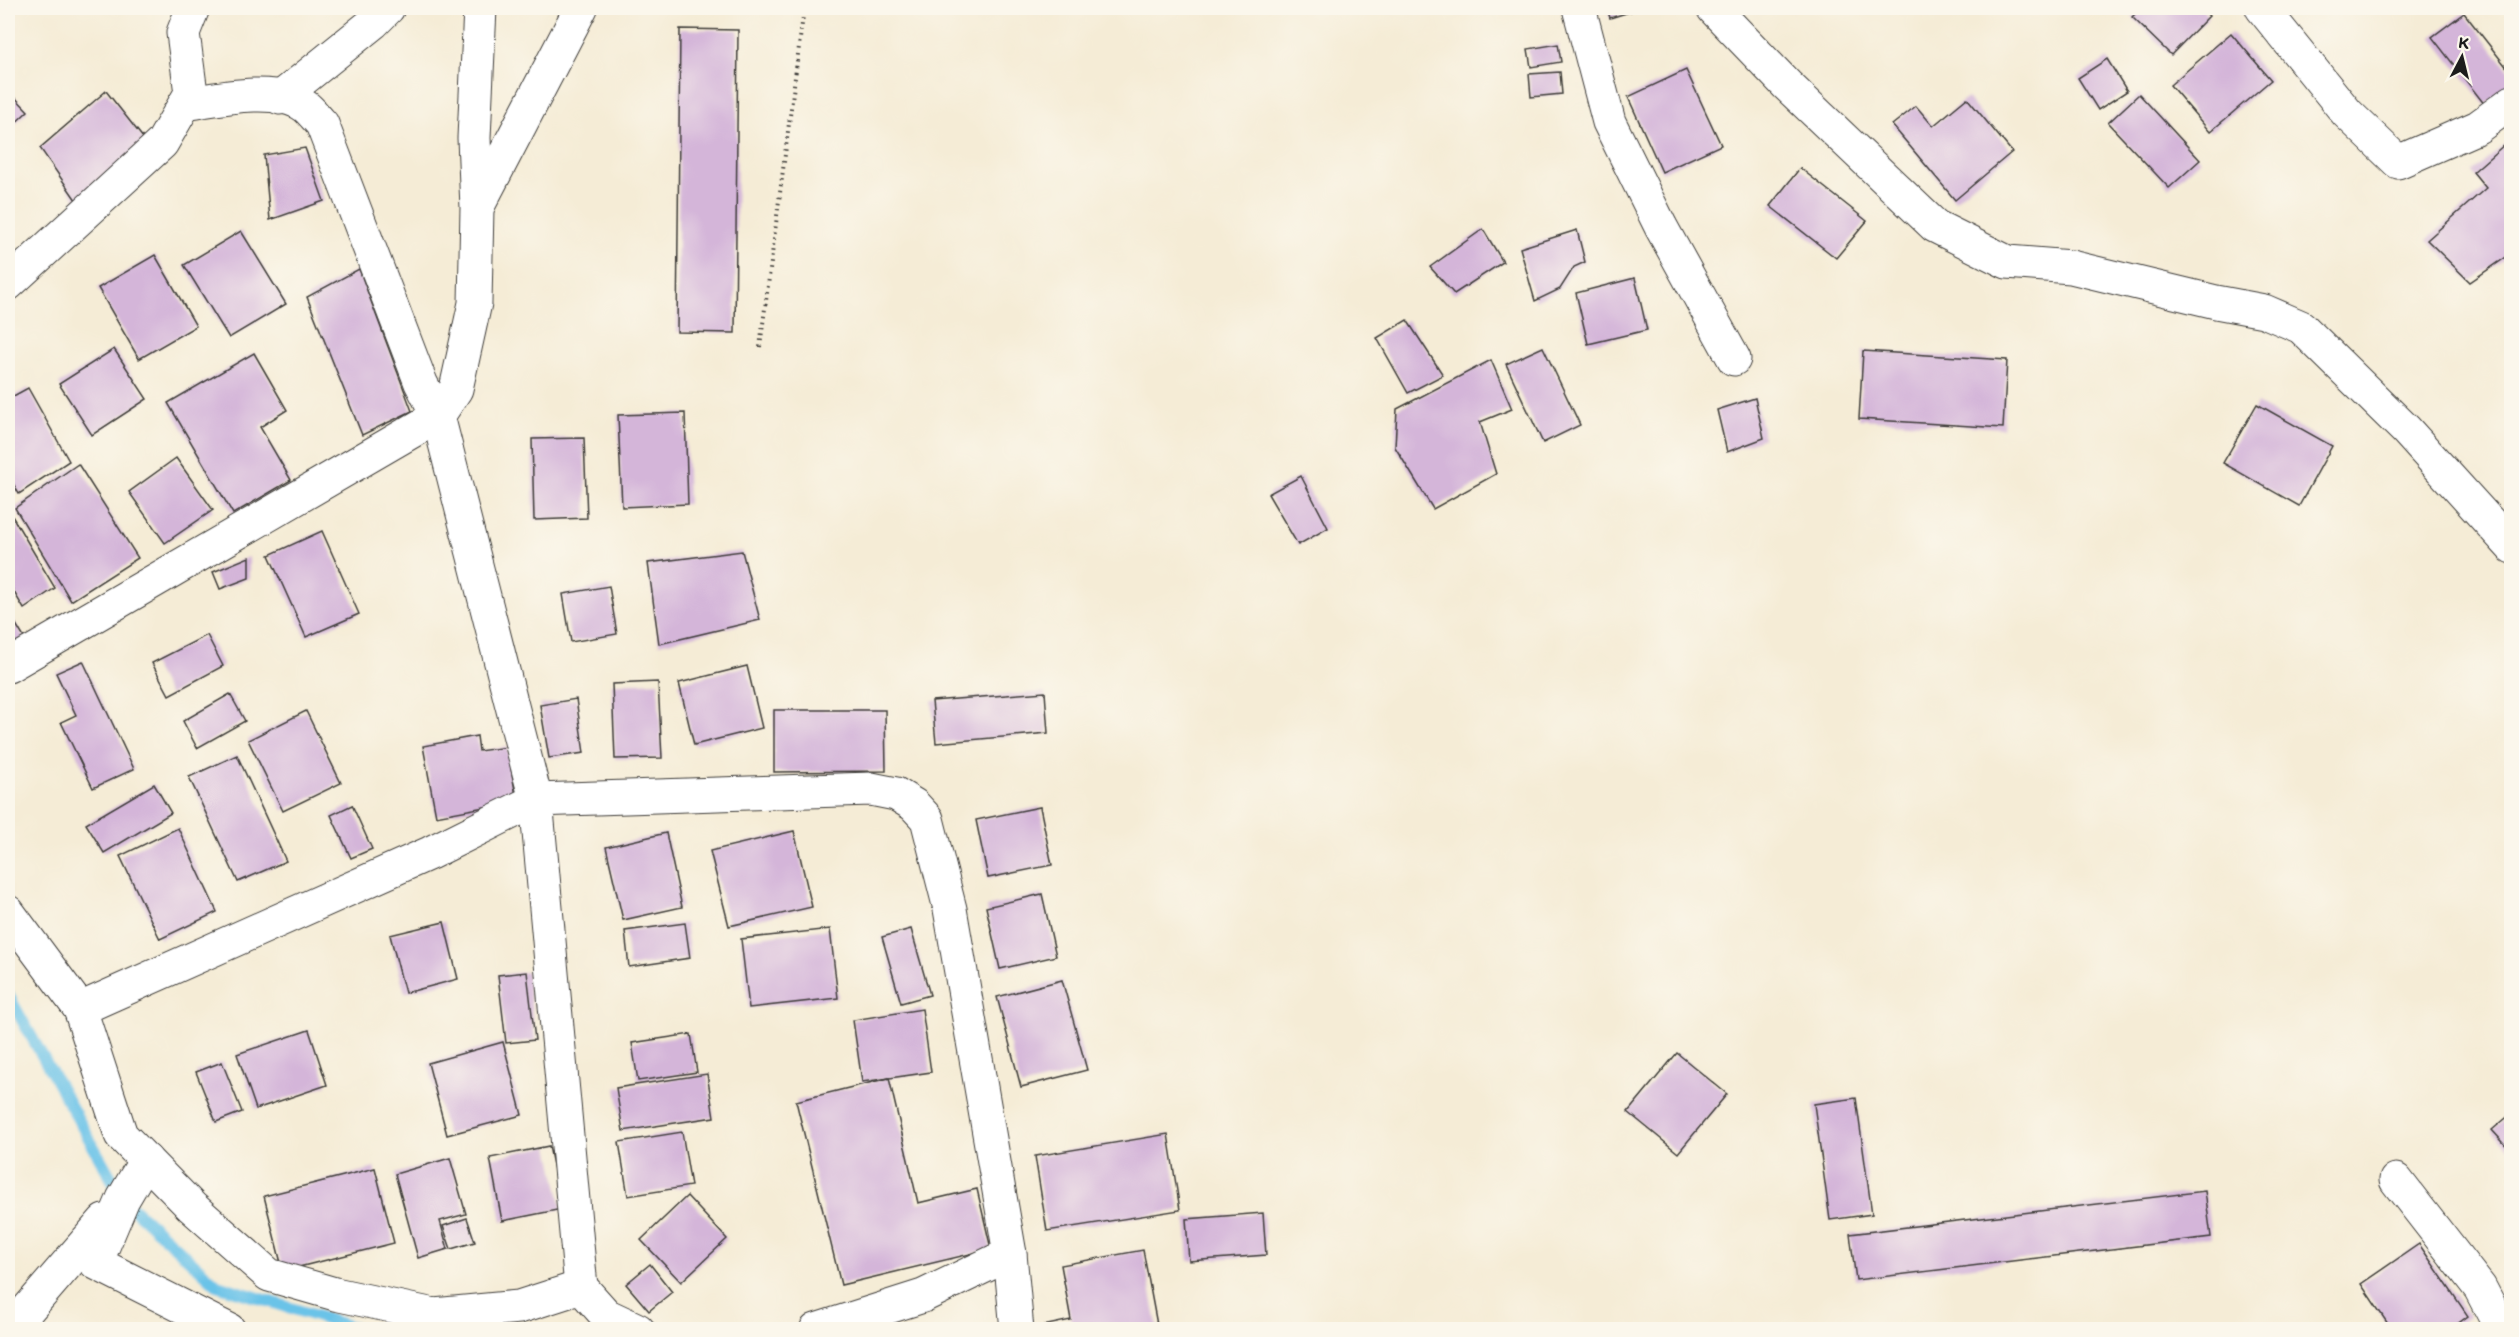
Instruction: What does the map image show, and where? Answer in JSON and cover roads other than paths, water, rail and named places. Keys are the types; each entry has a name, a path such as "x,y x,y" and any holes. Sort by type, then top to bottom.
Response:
{"street":[{"path":"8,284 162,143 191,93 183,33 192,8"},
{"path":"280,98 374,23 388,8"},
{"path":"8,666 438,416 456,389 475,303 477,208 474,138 480,8"},
{"path":"477,208 581,8"},
{"path":"1579,8 1609,122 1661,227 1734,359"},
{"path":"1713,8 1787,85 1935,226 2007,262 2072,267 2216,302 2264,311 2301,327 2406,430 2511,547"},
{"path":"2262,8 2348,113 2398,162 2478,127 2511,102"},
{"path":"184,104 246,95 280,98 304,106 322,124 421,383 438,416 536,800 580,1287 606,1315 638,1329"},
{"path":"80,1009 430,853 536,800 871,789 896,794 914,805 927,819 950,909 1010,1254 1017,1329"},
{"path":"8,912 80,1009 121,1134 192,1207 269,1275 313,1288 434,1315 519,1307 580,1287"},
{"path":"146,1160 123,1199 96,1263 229,1329"},
{"path":"2396,1180 2480,1288 2502,1329"},
{"path":"10,1329 123,1199"},
{"path":"816,1329 922,1296 1010,1254"}],"waterway":[{"path":"8,995 123,1199 217,1285 361,1330"}]}
